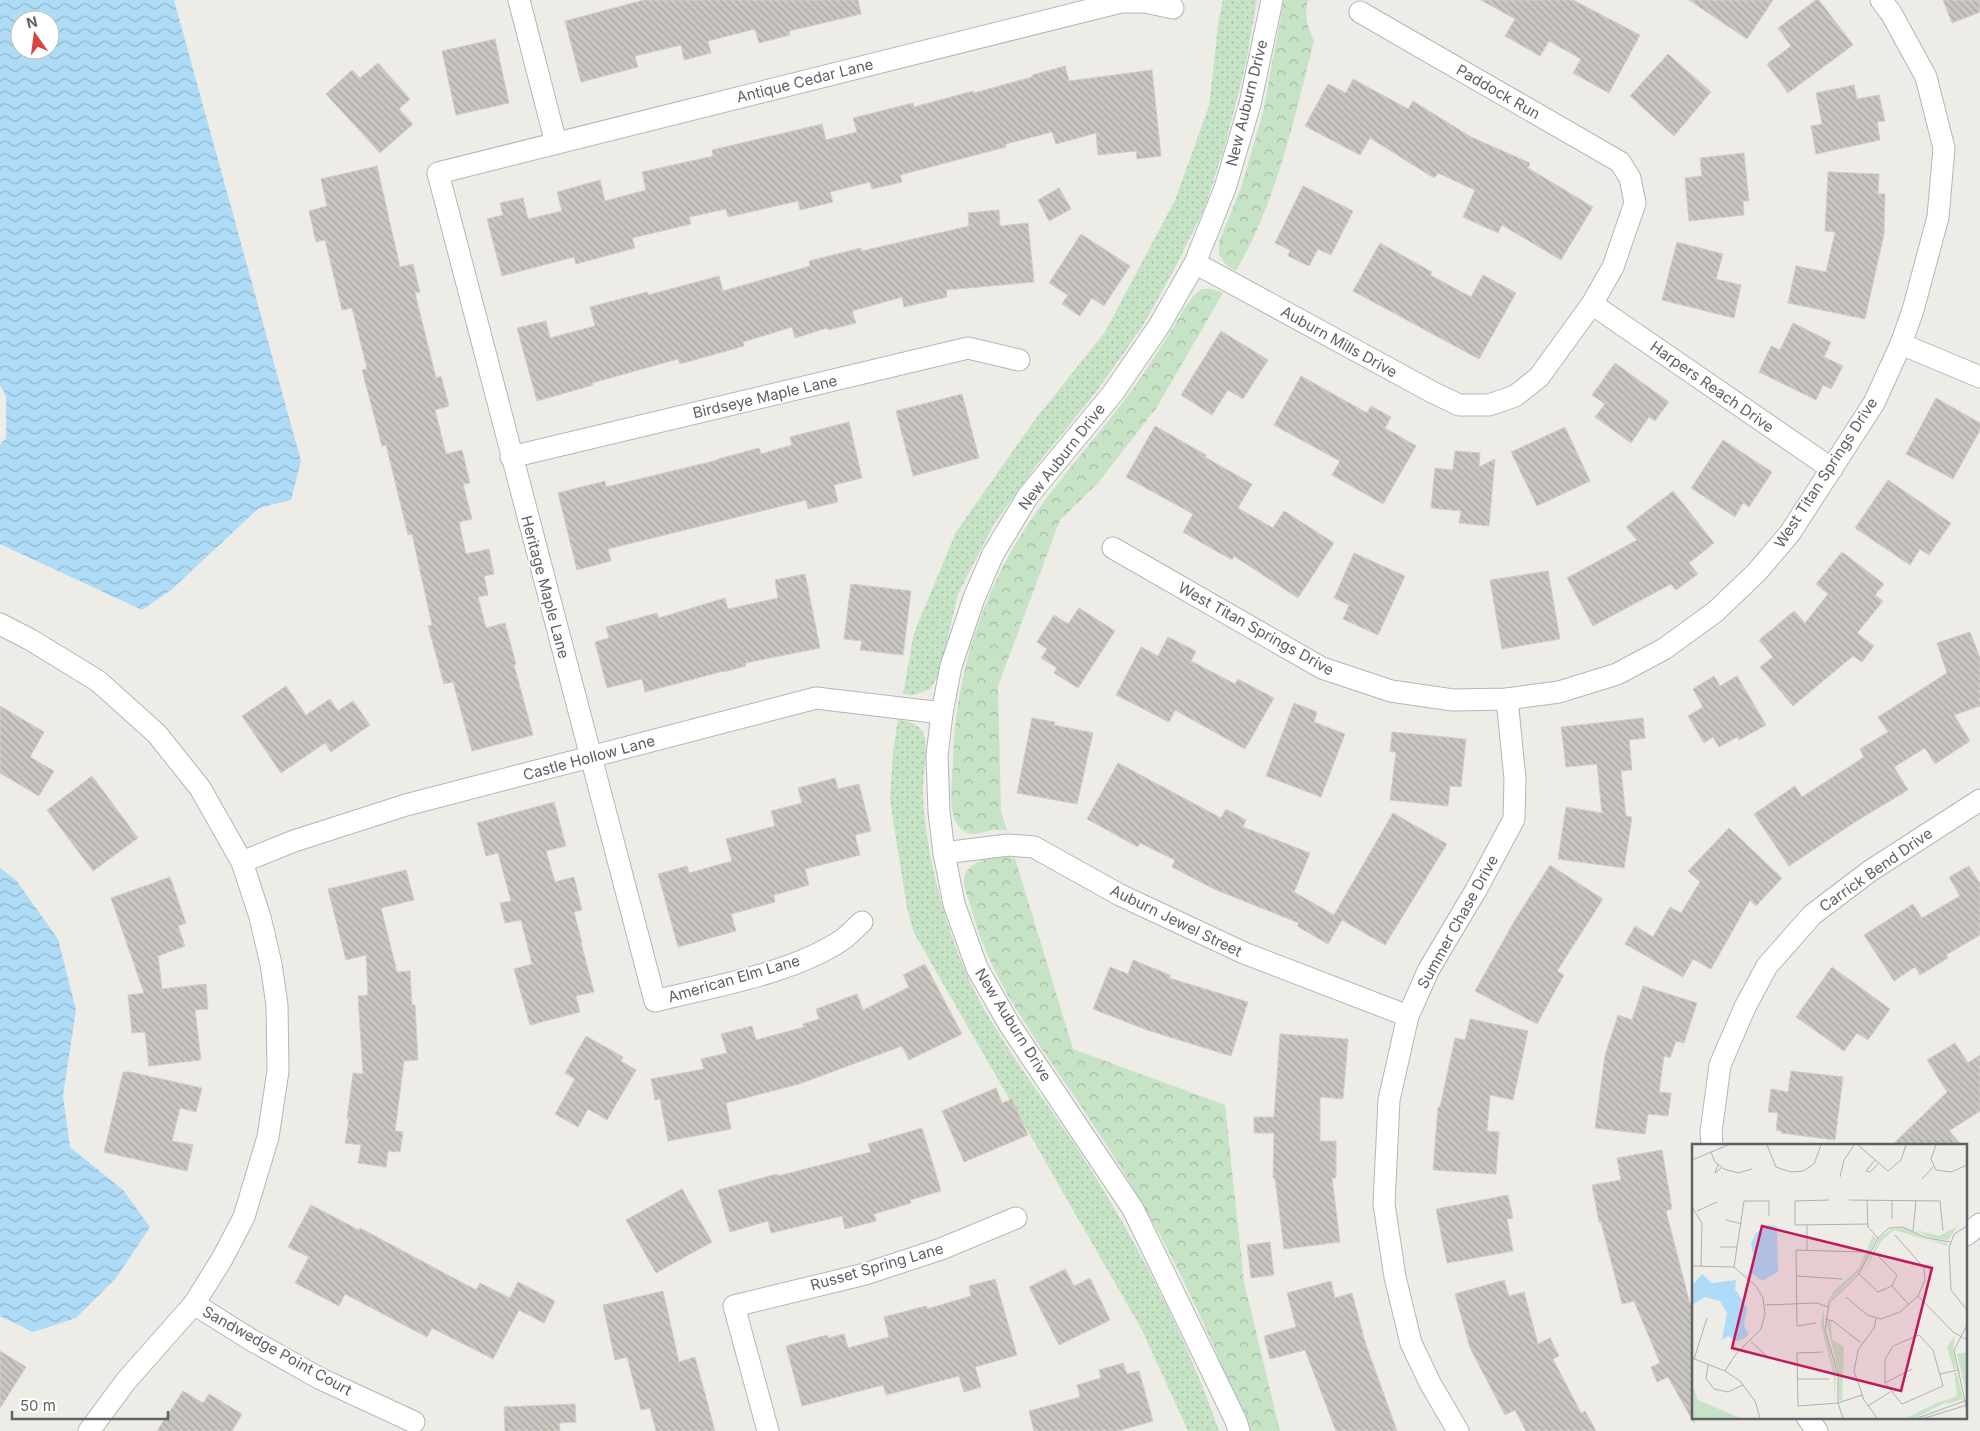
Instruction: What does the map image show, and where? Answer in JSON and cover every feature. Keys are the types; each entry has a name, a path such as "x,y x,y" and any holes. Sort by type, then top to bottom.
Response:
{"street":[{"path":"520,0 556,143"},
{"name":"New Auburn Drive","path":"1239,1431 1236,1421 1134,1209 1009,1024 977,968 954,904 944,853 939,812 937,756 942,713 951,666 974,598 993,554 1028,496 1113,393 1159,326 1195,263 1231,169 1250,104 1272,0"},
{"name":"West Titan Springs Drive","path":"1113,548 1322,668 1391,691 1453,700 1507,699 1567,690 1617,674 1664,649 1715,612 1757,572 1790,534 1874,403 1901,344 1913,310 1938,217 1944,148 1926,78 1891,13 1881,0"},
{"name":"Antique Cedar Lane","path":"438,173 1121,2 1145,2 1173,8"},
{"name":"Paddock Run","path":"1360,12 1620,162 1630,178"},
{"name":"Heritage Maple Lane","path":"438,173 655,1001"},
{"name":"Auburn Mills Drive","path":"1195,263 1432,392 1459,405 1489,405 1515,396 1540,377 1592,304 1613,267 1634,203 1630,178"},
{"name":"Harpers Reach Drive","path":"1592,304 1832,469"},
{"path":"1901,344 1980,377"},
{"name":"Birdseye Maple Lane","path":"511,457 968,348 1018,360"},
{"path":"0,624 31,640 98,681 157,734 200,788 242,862 260,917 271,964 277,1005 278,1071 268,1136 244,1217 222,1259 194,1304 126,1381 89,1431"},
{"name":"Castle Hollow Lane","path":"242,862 294,841 397,808 816,698 942,713"},
{"name":"Summer Chase Drive","path":"1458,1431 1430,1383 1411,1343 1395,1277 1384,1204 1389,1100 1408,1016 1429,969 1476,890 1514,819 1516,779 1507,699"},
{"name":"Carrick Bend Drive","path":"1712,1144 1711,1132 1720,1065 1745,1007 1767,966 1819,910 1870,871 1980,800"},
{"name":"Auburn Jewel Street","path":"944,853 1008,844 1034,847 1120,895 1244,953 1408,1016"},
{"name":"American Elm Lane","path":"655,1001 775,970 811,958 843,940 862,922"},
{"name":"Russet Spring Lane","path":"768,1431 734,1306 865,1274 941,1249 1016,1218"},
{"path":"1968,1233 1980,1224"},
{"name":"Sandwedge Point Court","path":"194,1304 321,1379 414,1422"},
{"path":"1808,1418 1817,1431"}],"green space":[{"path":"1223,0 1257,0 1246,63 1226,142 1205,207 1175,268 1142,327 1096,392 1036,466 994,524 958,594 939,675 930,689 914,695 903,694 914,633 956,532 1034,421 1105,332 1175,200 1209,106 1219,18"},
{"path":"1284,0 1308,0 1307,21 1314,41 1283,159 1263,217 1236,271 1226,265 1219,254 1219,242 1242,185 1263,112"},
{"path":"1202,289 1212,289 1223,293 1157,407 1098,483 1060,520 998,686 1001,812 1007,830 992,830 978,834 964,831 958,825 954,816 951,795 955,732 959,699 966,667 986,603 1015,544 1033,517 1129,394 1188,303"},
{"path":"898,719 919,727 924,734 926,753 923,795 931,859 947,922 973,988 986,1013 1016,1060 1079,1151 1139,1251 1191,1359 1219,1431 1188,1431 1142,1330 914,933 907,908 890,800 893,752"},
{"path":"1005,856 1015,858 1073,1049 1225,1105 1244,1282 1280,1431 1248,1431 1204,1324 1166,1246 1109,1149 1049,1060 999,979 980,935 964,881 965,874 973,865"}],"water":[{"path":"0,0 174,0 301,461 291,500 259,508 171,590 142,610 0,544 0,445 6,438 6,396 0,385"},
{"path":"0,868 16,880 58,939 76,1010 63,1096 70,1147 123,1190 150,1227 116,1278 76,1318 33,1332 0,1316"}],"building":[{"path":"644,0 858,0 861,14 789,31 790,35 759,43 755,29 708,41 711,53 684,60 681,45 635,56 638,67 581,82 565,21"},
{"path":"1481,0 1573,0 1640,35 1609,93 1573,73 1581,59 1549,41 1540,56 1505,36 1515,19"},
{"path":"1689,0 1773,0 1747,39"},
{"path":"1816,0 1819,0 1853,45 1788,93 1767,64 1791,46 1778,28"},
{"path":"1943,0 1980,0 1980,12 1952,23"},
{"path":"495,39 509,103 456,115 442,51"},
{"path":"1668,54 1711,92 1674,136 1630,96"},
{"path":"378,63 410,99 399,109 413,124 380,153 326,94 352,70 360,78"},
{"path":"1065,66 1069,81 1152,70 1161,156 1137,159 1136,151 1098,155 1096,133 1056,144 1052,132 1006,144 1006,147 900,175 902,182 872,189 870,182 830,192 833,202 800,210 798,201 728,217 726,209 689,217 691,224 632,238 635,248 576,264 574,257 502,276 487,219 503,215 500,203 523,198 528,219 562,211 557,192 600,180 605,201 646,190 642,172 713,156 712,150 822,124 826,140 857,132 853,118 913,103 914,107 973,91 974,93"},
{"path":"1353,79 1408,109 1413,101 1471,137 1530,163 1528,168 1593,207 1561,260 1502,225 1498,233 1463,217 1475,190 1438,173 1434,178 1370,138 1360,155 1305,126 1328,84 1346,93"},
{"path":"1854,85 1857,99 1879,95 1885,121 1877,122 1880,140 1816,154 1811,126 1822,124 1816,93"},
{"path":"1744,153 1749,201 1743,201 1744,215 1689,221 1685,178 1702,176 1700,158"},
{"path":"377,166 400,267 413,264 420,292 415,293 436,378 441,376 449,406 435,410 446,454 462,450 470,483 463,484 472,519 459,522 466,554 489,549 494,574 484,576 488,595 478,597 486,628 505,623 533,735 472,751 453,682 444,684 428,626 432,625 412,534 408,535 386,445 382,446 362,370 367,369 352,308 342,310 325,240 316,242 309,211 327,206 321,179"},
{"path":"1828,172 1879,174 1878,194 1885,194 1884,234 1865,319 1788,303 1796,266 1826,272 1835,232 1825,231"},
{"path":"1303,186 1353,211 1331,255 1318,249 1309,266 1288,256 1290,250 1275,243"},
{"path":"1059,188 1071,209 1049,221 1038,200"},
{"path":"999,210 1000,226 1028,223 1034,282 946,290 947,297 904,307 902,297 852,311 856,323 828,330 827,328 795,338 792,327 743,342 744,346 680,364 678,359 592,383 593,385 537,401 517,328 546,321 550,338 595,326 590,307 647,292 648,295 719,276 723,291 810,266 809,261 861,248 862,251 969,226 968,213"},
{"path":"1081,234 1130,266 1104,306 1092,298 1080,316 1062,304 1068,295 1049,283"},
{"path":"1677,242 1723,254 1716,279 1741,285 1734,318 1662,300"},
{"path":"1380,243 1432,272 1430,275 1471,297 1483,275 1516,293 1479,359 1353,291"},
{"path":"1793,323 1831,342 1824,357 1843,366 1831,389 1823,385 1816,400 1759,372 1771,346 1780,350"},
{"path":"1221,331 1268,360 1243,399 1228,390 1212,415 1181,395"},
{"path":"1615,363 1669,402 1655,421 1649,417 1631,443 1595,417 1605,404 1592,395"},
{"path":"1301,376 1367,413 1371,406 1391,417 1385,428 1416,446 1383,504 1332,475 1340,461 1274,425"},
{"path":"962,394 979,458 913,476 896,411"},
{"path":"1936,398 1980,423 1980,430 1953,479 1906,454"},
{"path":"849,422 862,478 834,485 838,502 808,509 806,500 608,549 611,561 577,570 558,493 605,481 606,487 718,460 759,448 761,454 792,445 790,437"},
{"path":"1155,426 1252,484 1238,508 1273,528 1284,511 1334,543 1298,598 1234,556 1232,560 1183,532 1193,514 1126,477"},
{"path":"1565,427 1590,481 1537,506 1511,452"},
{"path":"1723,440 1772,472 1749,507 1743,503 1735,517 1691,488"},
{"path":"1455,451 1480,453 1479,467 1495,459 1489,526 1459,523 1461,511 1431,508 1435,468 1453,470"},
{"path":"1888,480 1951,523 1929,555 1920,549 1910,565 1855,528"},
{"path":"1673,491 1714,543 1689,563 1698,574 1676,590 1671,584 1593,626 1567,578 1637,540 1626,527"},
{"path":"1842,552 1884,584 1875,595 1883,601 1857,633 1874,646 1862,662 1853,656 1793,706 1760,667 1773,657 1759,640 1794,611 1805,623 1828,594 1816,584"},
{"path":"1354,553 1405,576 1378,635 1343,619 1349,605 1334,598"},
{"path":"1548,571 1560,639 1502,649 1490,580"},
{"path":"805,574 820,648 745,663 746,666 645,692 642,679 607,688 595,642 609,638 606,627 657,613 659,618 725,598 728,609 778,598 775,580"},
{"path":"851,584 911,591 903,655 860,650 862,641 844,639"},
{"path":"1079,608 1115,631 1078,688 1054,673 1057,668 1041,658 1047,649 1037,642 1054,615 1068,624"},
{"path":"1970,632 1980,658 1980,706 1954,715 1970,741 1935,764 1925,748 1894,767 1908,790 1855,822 1789,866 1754,814 1795,786 1802,797 1864,757 1860,749 1888,732 1878,717 1947,673 1937,643"},
{"path":"1168,637 1196,651 1191,661 1235,684 1238,679 1274,698 1245,749 1175,710 1169,722 1116,695 1141,647 1158,656"},
{"path":"1714,676 1720,686 1737,676 1766,725 1739,740 1737,737 1719,747 1713,737 1704,743 1688,716 1703,707 1693,689"},
{"path":"286,686 306,715 330,699 338,711 353,701 370,725 331,752 325,743 281,773 242,716"},
{"path":"1294,703 1317,712 1314,722 1345,734 1321,797 1266,776"},
{"path":"0,706 44,732 30,757 54,771 39,796 0,773"},
{"path":"1032,718 1055,722 1054,725 1093,733 1077,804 1017,793"},
{"path":"1643,718 1645,738 1629,740 1632,770 1621,771 1626,816 1632,817 1624,868 1558,859 1566,807 1602,813 1597,764 1566,767 1561,727"},
{"path":"1392,732 1466,739 1461,787 1450,786 1448,806 1390,800 1396,752 1390,752"},
{"path":"1118,763 1221,818 1226,809 1246,820 1243,827 1310,853 1294,892 1334,915 1393,813 1447,844 1385,945 1342,920 1328,944 1297,926 1299,923 1214,889 1172,867 1175,860 1140,843 1138,847 1087,819"},
{"path":"92,776 138,838 93,871 47,810"},
{"path":"835,778 838,789 859,784 871,831 855,835 860,855 805,869 809,885 774,895 775,902 731,914 736,931 678,947 658,874 687,866 689,873 732,861 726,839 775,826 771,811 802,803 798,788"},
{"path":"554,802 566,846 546,851 555,882 574,877 582,910 574,912 594,992 576,996 580,1012 530,1025 514,969 532,964 521,920 505,923 500,903 511,901 498,853 486,856 477,823"},
{"path":"1729,828 1782,878 1756,906 1750,900 1711,969 1693,959 1683,977 1625,944 1635,926 1653,937 1670,907 1681,913 1700,882 1688,871"},
{"path":"1550,865 1603,899 1557,971 1564,975 1537,1024 1475,991 1515,920"},
{"path":"1969,866 1980,884 1980,935 1946,955 1948,958 1920,975 1915,967 1894,981 1864,935 1913,904 1922,918 1960,896 1949,877"},
{"path":"406,870 414,900 381,908 397,972 410,971 412,1005 415,1005 418,1060 404,1061 395,1131 403,1132 400,1152 388,1151 386,1167 358,1163 361,1145 345,1143 353,1073 363,1074 358,996 368,995 366,955 346,960 328,889"},
{"path":"170,877 186,923 178,926 185,946 158,956 162,989 206,984 208,1009 195,1010 201,1060 149,1066 145,1032 132,1033 128,995 144,993 111,898"},
{"path":"1133,960 1170,975 1169,978 1248,1002 1231,1056 1147,1030 1093,1009 1110,967 1128,974"},
{"path":"925,964 962,1034 909,1060 902,1046 799,1084 726,1103 731,1129 668,1141 660,1099 655,1100 651,1079 704,1069 701,1059 727,1053 721,1034 752,1026 756,1040 804,1027 803,1024 819,1019 816,1009 857,994 863,1010 909,987 903,975"},
{"path":"1832,967 1890,1009 1868,1040 1857,1033 1844,1051 1796,1017"},
{"path":"1643,986 1697,1003 1684,1043 1676,1041 1670,1058 1664,1056 1659,1092 1671,1093 1668,1116 1648,1114 1645,1134 1595,1128 1605,1055 1618,1015 1632,1020"},
{"path":"1470,1019 1528,1031 1513,1100 1490,1095 1487,1131 1499,1132 1496,1174 1433,1170 1438,1107 1440,1107 1455,1038 1465,1040"},
{"path":"1280,1034 1348,1039 1343,1099 1320,1097 1320,1141 1336,1141 1336,1178 1332,1178 1340,1242 1284,1249 1275,1178 1273,1178 1274,1133 1254,1133 1254,1117 1274,1117"},
{"path":"586,1036 623,1057 621,1061 636,1070 607,1120 588,1109 578,1127 555,1114 575,1079 565,1073"},
{"path":"1955,1043 1968,1063 1980,1055 1980,1111 1949,1131 1961,1144 1893,1144 1947,1092 1927,1060"},
{"path":"1791,1071 1843,1077 1835,1140 1781,1133 1781,1131 1776,1130 1778,1113 1768,1112 1771,1089 1788,1092"},
{"path":"123,1072 202,1088 196,1112 180,1108 172,1141 193,1145 187,1171 104,1152"},
{"path":"996,1088 1002,1103 1012,1099 1028,1135 964,1162 942,1111"},
{"path":"922,1128 941,1191 910,1200 911,1203 874,1214 876,1221 845,1229 842,1216 771,1233 768,1221 730,1232 718,1190 871,1152 868,1144"},
{"path":"1662,1150 1672,1209 1666,1211 1690,1304 1692,1303 1692,1418 1694,1418 1694,1423 1668,1377 1657,1382 1651,1367 1660,1363 1634,1301 1622,1304 1601,1222 1599,1222 1592,1185 1621,1180 1617,1158"},
{"path":"682,1189 712,1242 656,1273 626,1220"},
{"path":"1508,1195 1513,1218 1507,1219 1513,1251 1447,1263 1436,1209"},
{"path":"311,1205 359,1230 360,1228 476,1290 480,1283 510,1298 518,1282 555,1301 544,1323 519,1310 493,1359 432,1328 427,1337 345,1294 339,1306 295,1283 309,1257 288,1247"},
{"path":"1270,1242 1274,1275 1251,1278 1247,1245"},
{"path":"1065,1269 1074,1286 1090,1278 1110,1320 1059,1345 1029,1287"},
{"path":"995,1279 1017,1355 975,1367 981,1387 964,1392 959,1376 886,1395 883,1385 802,1406 786,1346 827,1335 828,1338 844,1334 848,1348 889,1337 884,1317 926,1306 927,1309 971,1296 969,1286"},
{"path":"1504,1280 1509,1296 1524,1292 1538,1344 1550,1338 1559,1356 1553,1359 1581,1413 1585,1411 1596,1431 1526,1431 1515,1410 1505,1415 1470,1348 1455,1294"},
{"path":"1331,1281 1335,1298 1352,1293 1365,1342 1397,1431 1336,1431 1305,1350 1270,1359 1264,1336 1296,1327 1287,1293"},
{"path":"663,1291 679,1362 695,1357 715,1431 656,1431 650,1408 641,1410 627,1357 615,1360 603,1305"},
{"path":"0,1351 26,1367 0,1408"},
{"path":"1123,1363 1127,1374 1139,1371 1153,1421 1118,1431 1034,1431 1029,1411 1080,1397 1077,1385 1101,1378 1099,1370"},
{"path":"183,1391 203,1403 209,1394 242,1414 232,1431 157,1431"},
{"path":"575,1404 576,1422 559,1423 560,1431 505,1431 504,1407"}]}
